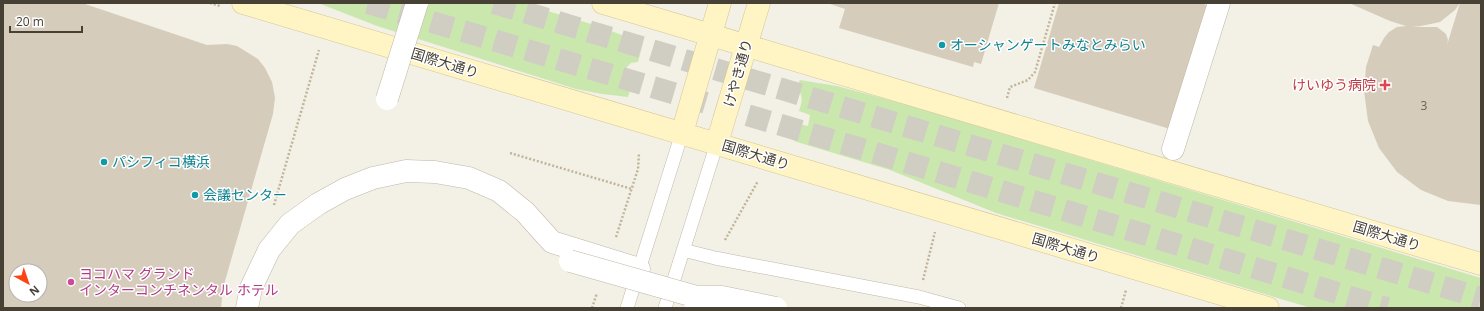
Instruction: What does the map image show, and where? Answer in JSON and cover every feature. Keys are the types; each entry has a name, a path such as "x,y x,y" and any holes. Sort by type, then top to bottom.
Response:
{"street":[{"name":"国際大通り","path":"243,3 1268,308"},
{"path":"387,99 417,3"},
{"name":"国際大通り","path":"603,3 1481,264"},
{"path":"682,133 720,3"},
{"name":"けやき通り","path":"717,143 759,3"},
{"path":"1173,149 1219,3"},
{"path":"247,308 251,288 269,250 290,224 318,204 345,189 373,178 406,171 435,172 469,178 499,191 525,212 552,242 639,268"},
{"path":"570,261 696,303 722,297 776,308"}],"lane":[{"path":"627,308 682,133"},
{"path":"665,308 717,143"},
{"path":"683,250 715,258 919,297 959,308"}],"path":[{"path":"1007,99 1010,87 1028,80 1035,72 1055,3"},
{"path":"273,212 319,50"},
{"path":"510,153 632,189"},
{"path":"592,308 632,189 638,169 639,153"},
{"path":"919,297 935,232"},
{"path":"1121,308 1126,289"}],"green space":[{"path":"318,3 527,3 541,9 598,26 643,43 638,62 631,63 625,69 627,77 633,81 628,97 602,94 576,89 377,26"},
{"path":"800,80 837,86 912,106 1481,278 1481,308 1311,308 996,213 890,170 797,142 782,134 790,136 792,130 784,128 786,121 808,126 810,115 799,111 802,99 796,88"}],"building":[{"name":"パシフィコ横浜","path":"3,3 82,3 207,45 227,44 237,46 258,59 265,68 272,82 275,98 273,114 223,288 221,308 3,308"},
{"name":"オーシャンゲートみなとみらい","path":"827,3 999,3 981,64 974,62 973,67 839,28 845,9"},
{"path":"1059,3 1200,3 1207,5 1170,129 1034,88"},
{"name":"けいゆう病院","path":"1349,3 1445,4 1460,3 1481,3 1481,205 1448,201 1421,190 1397,172 1379,148 1368,121 1364,91 1366,67 1373,45 1379,47 1389,32 1397,27 1406,26 1390,21","holes":["1460,3 1447,45 1448,40 1446,34 1437,27 1412,27 1440,22 1455,10"]}],"tunnel":[{"path":"368,3 879,154 1387,308"},
{"path":"494,3 1481,298"}],"place":[{"name":"オーシャンゲートみなとみらい","path":"942,45"},
{"name":"けいゆう病院","path":"1385,85"},
{"name":"パシフィコ横浜","path":"104,162"},
{"name":"会議センター","path":"195,195"},
{"name":"ヨコハマ グランド インターコンチネンタル ホテル","path":"71,282"}]}
